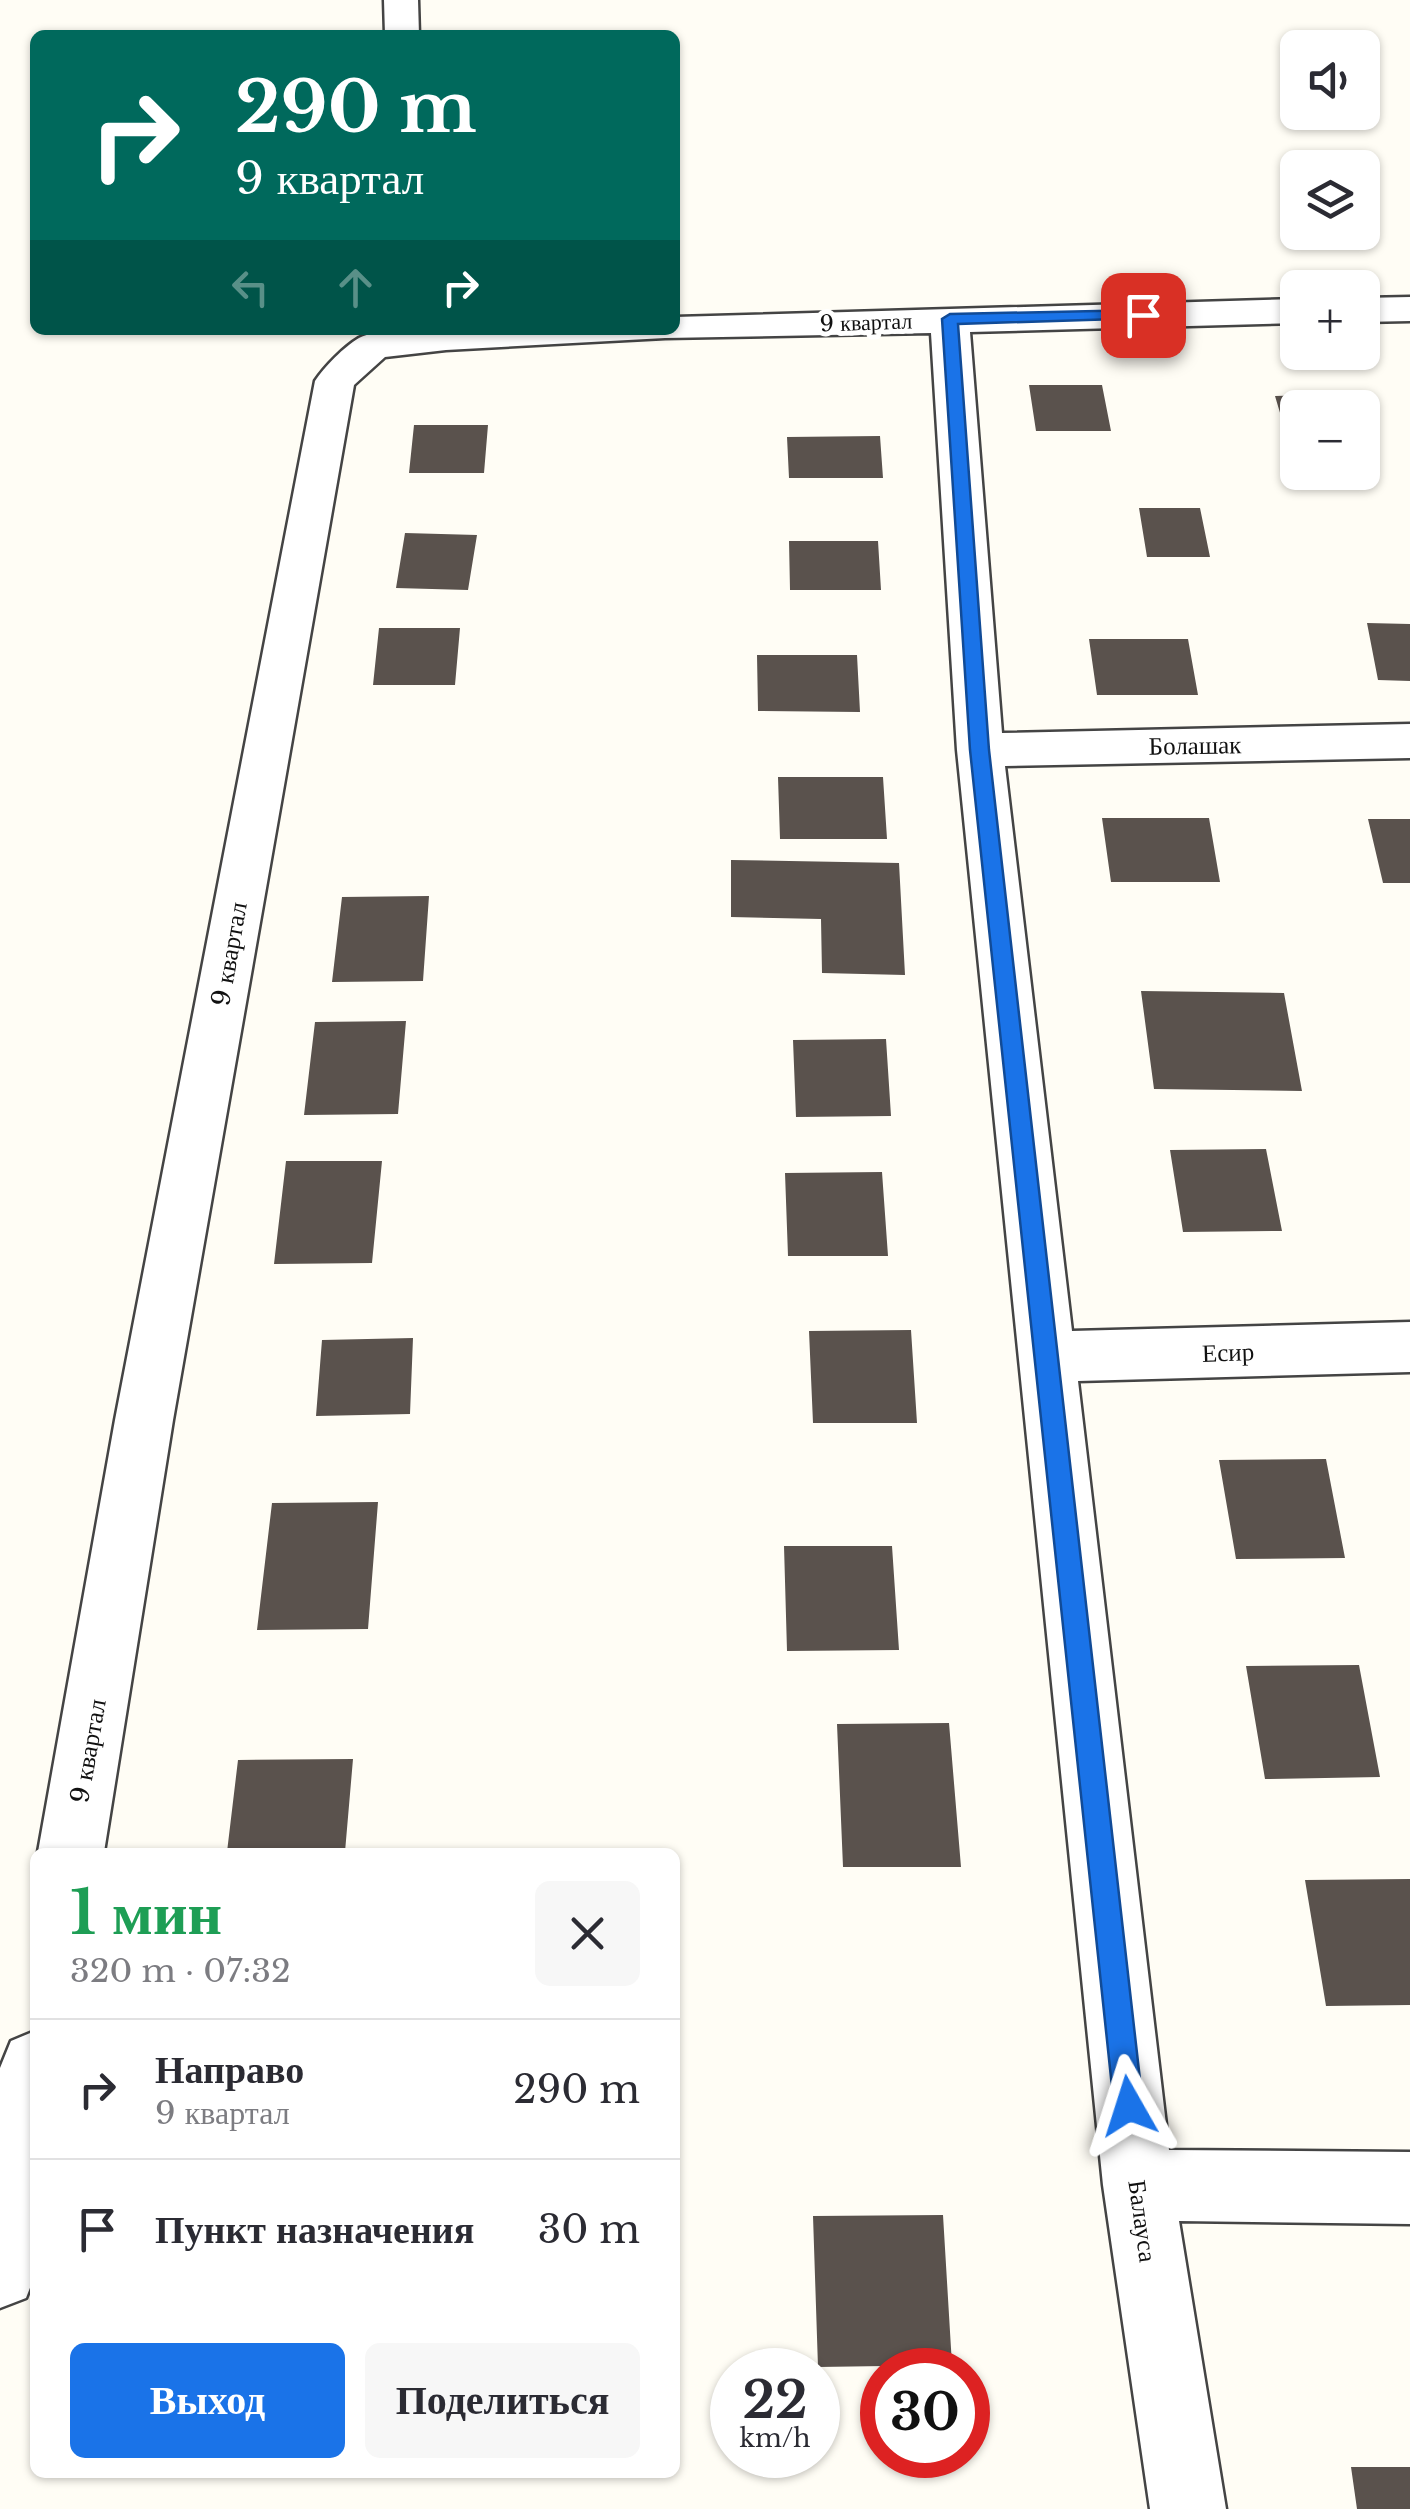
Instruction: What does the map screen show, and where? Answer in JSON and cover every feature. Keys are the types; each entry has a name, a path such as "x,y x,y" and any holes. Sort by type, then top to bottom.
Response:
{"street":[{"path":"401,0 402,30"},
{"path":"1380,310 1410,309"},
{"name":"9 квартал","path":"680,329 1280,312"},
{"name":"Балауса","path":"950,319 980,750 1138,2185 1188,2509"},
{"name":"9 квартал","path":"72,1848 144,1420 335,381 378,338 523,335"},
{"name":"Болашак","path":"980,750 1410,740"},
{"name":"Есир","path":"1047,1357 1410,1347"},
{"path":"0,2272 30,2095"},
{"path":"1138,2185 1410,2188"}],"building":[{"path":"1029,385 1102,385 1111,431 1036,431"},
{"path":"414,425 488,425 484,473 409,473"},
{"path":"880,436 883,478 789,478 787,437"},
{"path":"1139,508 1200,508 1210,557 1147,557"},
{"path":"405,533 477,535 468,590 396,588"},
{"path":"789,541 878,541 881,590 790,590"},
{"path":"1367,623 1410,624 1410,681 1378,680"},
{"path":"379,628 460,628 455,685 373,685"},
{"path":"1089,639 1188,639 1198,695 1097,695"},
{"path":"757,655 857,655 860,712 758,711"},
{"path":"778,777 883,777 887,839 780,839"},
{"path":"1102,818 1209,818 1220,882 1111,882"},
{"path":"1368,819 1410,819 1410,883 1383,883"},
{"path":"731,860 899,863 905,975 822,973 821,919 731,917"},
{"path":"429,896 423,981 332,982 342,897"},
{"path":"1141,991 1284,993 1302,1091 1154,1089"},
{"path":"406,1021 398,1114 304,1115 315,1022"},
{"path":"886,1039 891,1116 796,1117 793,1040"},
{"path":"1266,1149 1282,1231 1183,1232 1170,1150"},
{"path":"286,1161 382,1161 372,1263 274,1264"},
{"path":"882,1172 888,1256 788,1256 785,1173"},
{"path":"911,1330 917,1423 813,1423 809,1331"},
{"path":"413,1338 410,1414 316,1416 322,1340"},
{"path":"1326,1459 1345,1558 1236,1559 1219,1460"},
{"path":"378,1502 368,1629 257,1630 272,1503"},
{"path":"784,1546 892,1546 899,1650 787,1651"},
{"path":"1359,1665 1380,1777 1265,1779 1246,1666"},
{"path":"949,1723 961,1867 843,1867 837,1724"},
{"path":"353,1759 345,1848 227,1848 238,1760"},
{"path":"1410,1879 1410,2005 1326,2006 1305,1880"},
{"path":"943,2215 951,2348 860,2348 860,2366 840,2367 840,2348 817,2348 813,2216"},
{"path":"1351,2467 1410,2467 1410,2509 1357,2509"}],"route":[{"path":"1129,2106 980,750 950,319 1143,315"}]}
